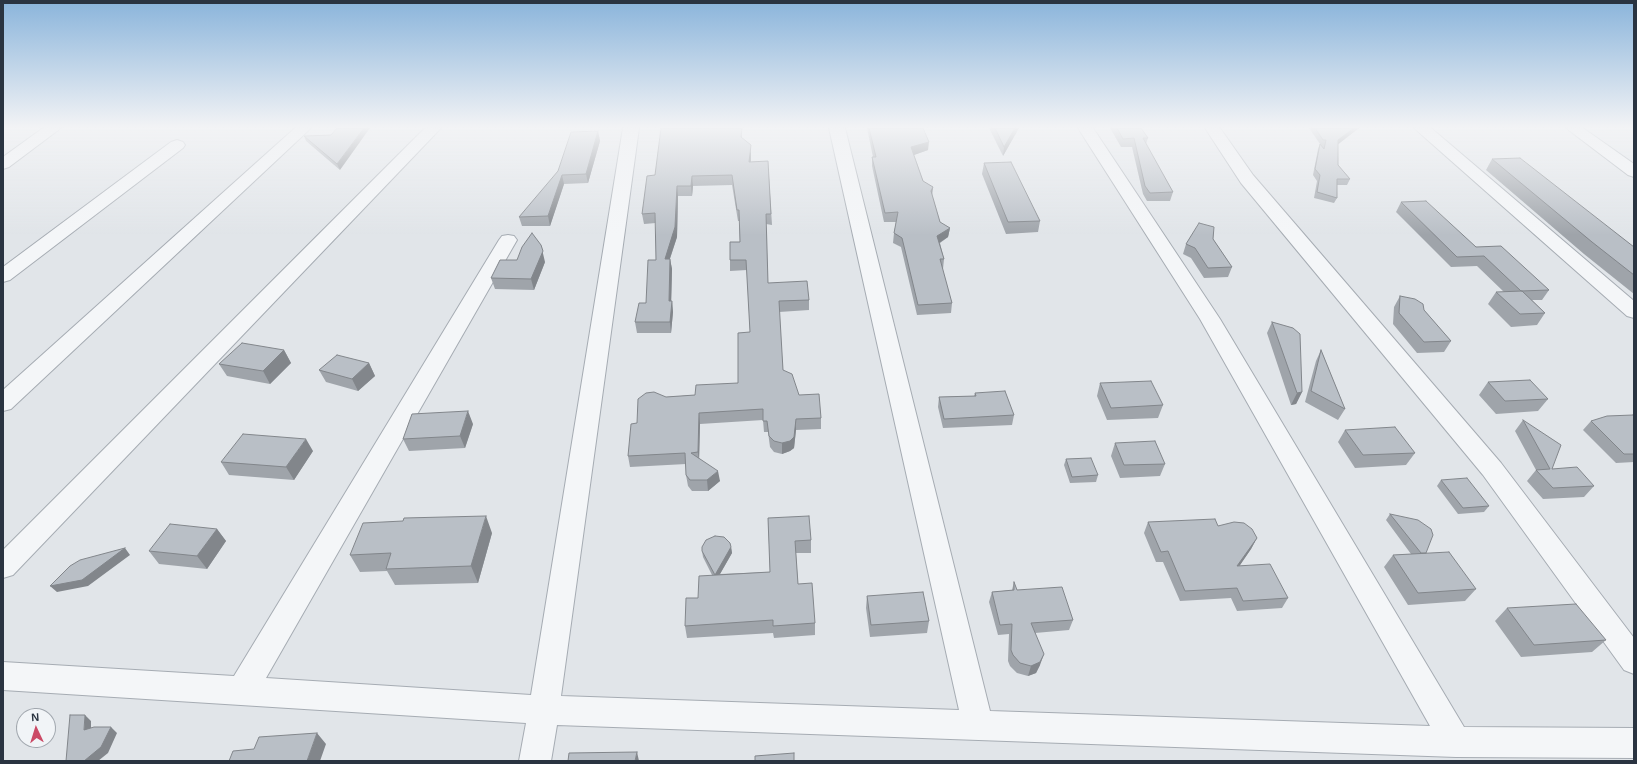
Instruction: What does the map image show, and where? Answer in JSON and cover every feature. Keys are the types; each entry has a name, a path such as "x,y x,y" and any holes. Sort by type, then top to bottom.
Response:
{"street":[{"path":"3,276 152,164"},
{"path":"3,403 265,164"},
{"path":"3,567 399,164"},
{"path":"535,761 544,710 626,164"},
{"path":"845,164 978,725"},
{"path":"1108,164 1210,319 1456,742"},
{"path":"1236,164 1247,179 1492,469 1634,661"},
{"path":"1462,164 1634,312"},
{"path":"1622,164 1634,172"},
{"path":"242,691 508,240"},
{"path":"3,676 544,710 1456,742 1634,743"}],"building":[{"path":"560,164 589,164 586,174 562,175 548,216 519,217 558,171"},
{"path":"656,164 768,164 771,214 766,214 768,283 807,281 809,300 779,301 783,370 792,374 799,395 819,394 821,418 796,419 794,437 790,441 782,443 774,441 769,436 767,421 763,421 763,409 699,413 698,452 691,453 718,471 707,480 690,480 686,475 685,453 628,456 631,424 637,423 638,399 646,393 654,392 666,397 695,395 696,385 738,383 738,333 750,332 746,260 730,260 730,242 740,242 739,210 737,210 732,175 692,176 691,186 677,186 675,227 665,259 670,259 669,301 672,301 670,322 635,322 639,303 646,303 648,260 656,260 655,213 642,214 647,176 655,175"},
{"path":"874,164 917,164 923,181 933,187 931,191 940,222 950,228 937,236 944,259 940,259 952,303 918,305 902,238 894,233 898,212 885,213"},
{"path":"984,164 1012,164 1040,221 1008,222"},
{"path":"1140,164 1157,164 1173,192 1150,193 1145,186"},
{"path":"1316,164 1338,164 1350,179 1337,179 1337,198 1317,192 1320,175 1315,169"},
{"path":"1498,164 1527,164 1634,247 1634,275"},
{"path":"1426,201 1476,247 1501,246 1549,290 1521,291 1484,256 1457,257 1401,202"},
{"path":"1199,223 1214,227 1213,239 1232,267 1208,268 1195,248 1186,244"},
{"path":"532,233 541,245 543,251 531,279 491,278 500,260 517,260 522,247"},
{"path":"1522,291 1545,313 1520,314 1496,292"},
{"path":"1400,296 1415,299 1423,304 1424,310 1451,341 1424,342 1399,313"},
{"path":"1272,322 1293,328 1300,334 1302,392 1297,393"},
{"path":"242,343 284,350 263,371 219,364"},
{"path":"1321,350 1345,409 1311,391"},
{"path":"337,355 369,363 352,379 319,370"},
{"path":"1530,380 1548,399 1505,401 1488,382"},
{"path":"1151,381 1163,405 1111,408 1100,383"},
{"path":"1005,391 1014,415 944,419 939,397 976,396 975,393"},
{"path":"468,411 460,436 403,439 412,414"},
{"path":"1633,415 1634,454 1624,454 1591,421 1607,416"},
{"path":"1523,420 1561,445 1552,469 1577,467 1594,486 1553,488 1536,470 1550,469"},
{"path":"1395,427 1415,453 1363,455 1345,430"},
{"path":"243,434 306,439 286,467 221,462"},
{"path":"1155,441 1165,464 1124,465 1115,443"},
{"path":"1091,458 1098,475 1072,477 1066,459"},
{"path":"1467,478 1489,506 1463,508 1441,480"},
{"path":"1390,514 1418,520 1431,529 1433,535 1426,553 1421,553"},
{"path":"486,516 471,566 386,569 391,553 350,555 363,523 403,521 404,518"},
{"path":"809,516 811,540 795,541 798,584 812,583 815,623 773,626 773,620 685,626 686,598 698,598 699,576 770,572 768,518"},
{"path":"1215,519 1218,526 1234,522 1244,523 1252,529 1257,538 1237,566 1270,564 1288,598 1243,601 1237,588 1185,591 1168,551 1161,552 1148,522"},
{"path":"170,524 217,529 197,556 149,551"},
{"path":"715,536 724,537 730,543 731,547 715,575 702,551 702,547 706,540"},
{"path":"125,548 82,580 50,586 70,566 80,560"},
{"path":"1449,552 1476,589 1418,593 1393,555"},
{"path":"1014,582 1017,590 1062,587 1073,620 1031,623 1044,654 1040,662 1031,666 1020,663 1013,655 1011,650 1012,624 1000,625 992,592 1014,590"},
{"path":"923,592 929,621 871,625 867,596"},
{"path":"1576,604 1606,640 1534,645 1507,608"},
{"path":"70,715 85,715 84,730 94,727 111,727 101,747 84,761 66,761"},
{"path":"317,733 307,761 229,761 233,751 254,749 259,737"},
{"path":"637,752 635,761 568,761 569,753"},
{"path":"794,753 794,761 755,761 755,756"}]}
